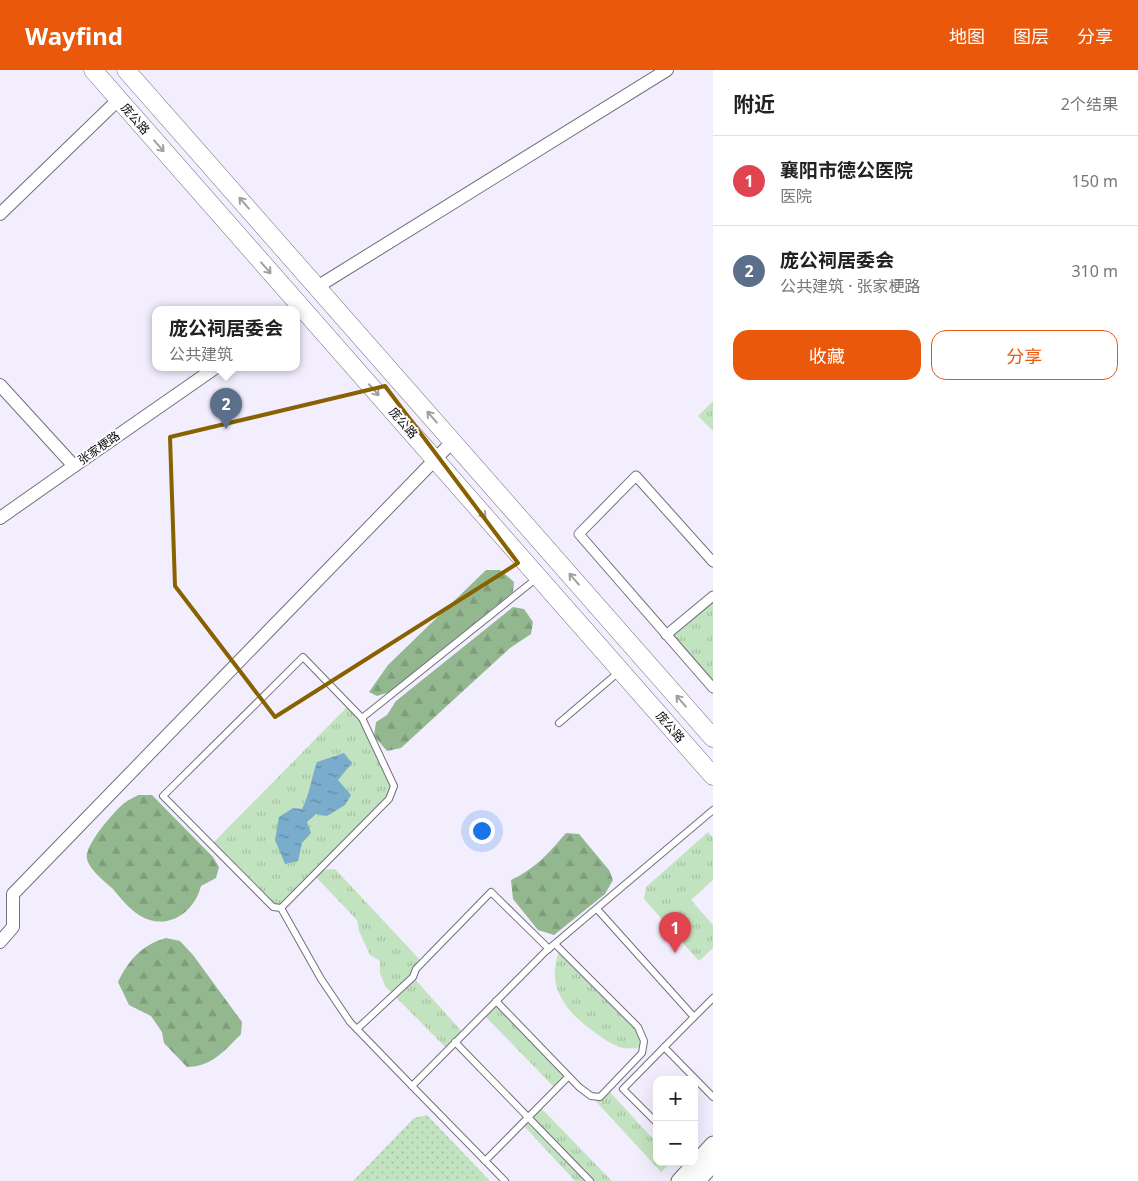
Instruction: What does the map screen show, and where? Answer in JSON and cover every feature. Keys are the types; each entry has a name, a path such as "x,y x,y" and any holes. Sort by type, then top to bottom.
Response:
{"main road":[{"name":"庞公路","path":"92,70 296,306"},
{"name":"庞公路","path":"126,70 712,733"},
{"name":"庞公路","path":"300,311 435,459 713,776"},
{"path":"695,1181 713,1161"}],"street":[{"path":"318,287 667,70"},
{"path":"0,214 118,100"},
{"name":"张家梗路","path":"0,384 74,466 211,371"},
{"path":"0,942 13,927 13,894 453,441"},
{"path":"0,518 74,466"},
{"path":"713,562 636,476 579,534 713,688"},
{"path":"666,635 713,596"},
{"path":"679,1181 713,1144"}],"lane":[{"path":"362,718 538,577"},
{"path":"304,657 362,718 394,786 389,799 281,908 273,907 163,796 304,657"},
{"path":"559,723 620,670"},
{"path":"412,1086 549,949 713,810"},
{"path":"357,1029 413,977 416,968 491,892 549,949"},
{"path":"281,908 321,979 357,1029 505,1181"},
{"path":"597,908 694,1017"},
{"path":"496,1001 568,1076 591,1096 600,1096 642,1053 644,1041 638,1027 555,944"},
{"path":"655,1121 622,1089 712,1001"},
{"path":"455,1042 590,1181"},
{"path":"664,1047 713,1097"},
{"path":"485,1161 568,1076"}],"highlighted area":[{"path":"385,386 518,563 275,717 175,586 170,437"}],"green space":[{"path":"713,401 713,431 698,416"},
{"path":"486,570 500,570 514,582 513,592 390,692 377,696 369,692 388,665"},
{"path":"713,596 713,688 666,635"},
{"path":"513,607 524,609 533,622 531,634 510,648 401,748 387,751 374,736 376,722 387,715 396,701"},
{"path":"349,705 362,718 394,786 389,799 320,870 335,869 422,962 413,977 464,1034 448,1050 385,986 380,973 380,961 370,955 359,931 357,920 314,875 281,908 273,907 211,845"},
{"path":"138,795 152,795 213,857 219,867 216,878 201,886 192,905 185,912 168,921 149,920 135,912 94,871 87,859 90,846 106,823 118,809"},
{"path":"708,832 713,838 713,880 691,900 713,925 713,948 699,961 644,899 646,887"},
{"path":"566,833 579,834 609,870 613,880 605,894 554,935 538,930 513,899 511,880 534,866"},
{"path":"166,938 180,941 193,955 242,1022 241,1034 211,1061 204,1064 187,1067 164,1043 162,1032 151,1016 129,1005 118,982 131,960 137,954 157,941"},
{"path":"560,949 638,1027 643,1047 619,1047 607,1041 583,1023 566,1005 556,985 556,962"},
{"path":"496,1001 568,1077 556,1089 483,1014"},
{"path":"607,1089 653,1139 653,1163 591,1096 600,1096"},
{"path":"539,1106 612,1181 575,1181 522,1124"},
{"path":"427,1115 490,1181 353,1181 414,1118"},
{"path":"655,1166 668,1166 661,1172"}],"water":[{"path":"344,753 352,763 338,780 351,795 345,805 327,816 316,814 307,822 311,833 302,843 298,861 285,864 275,840 279,817 293,808 302,809 317,762"}],"place":[{"name":"庞公祠居委会","path":"226,429"},
{"name":"襄阳市德公医院","path":"675,953"}]}
